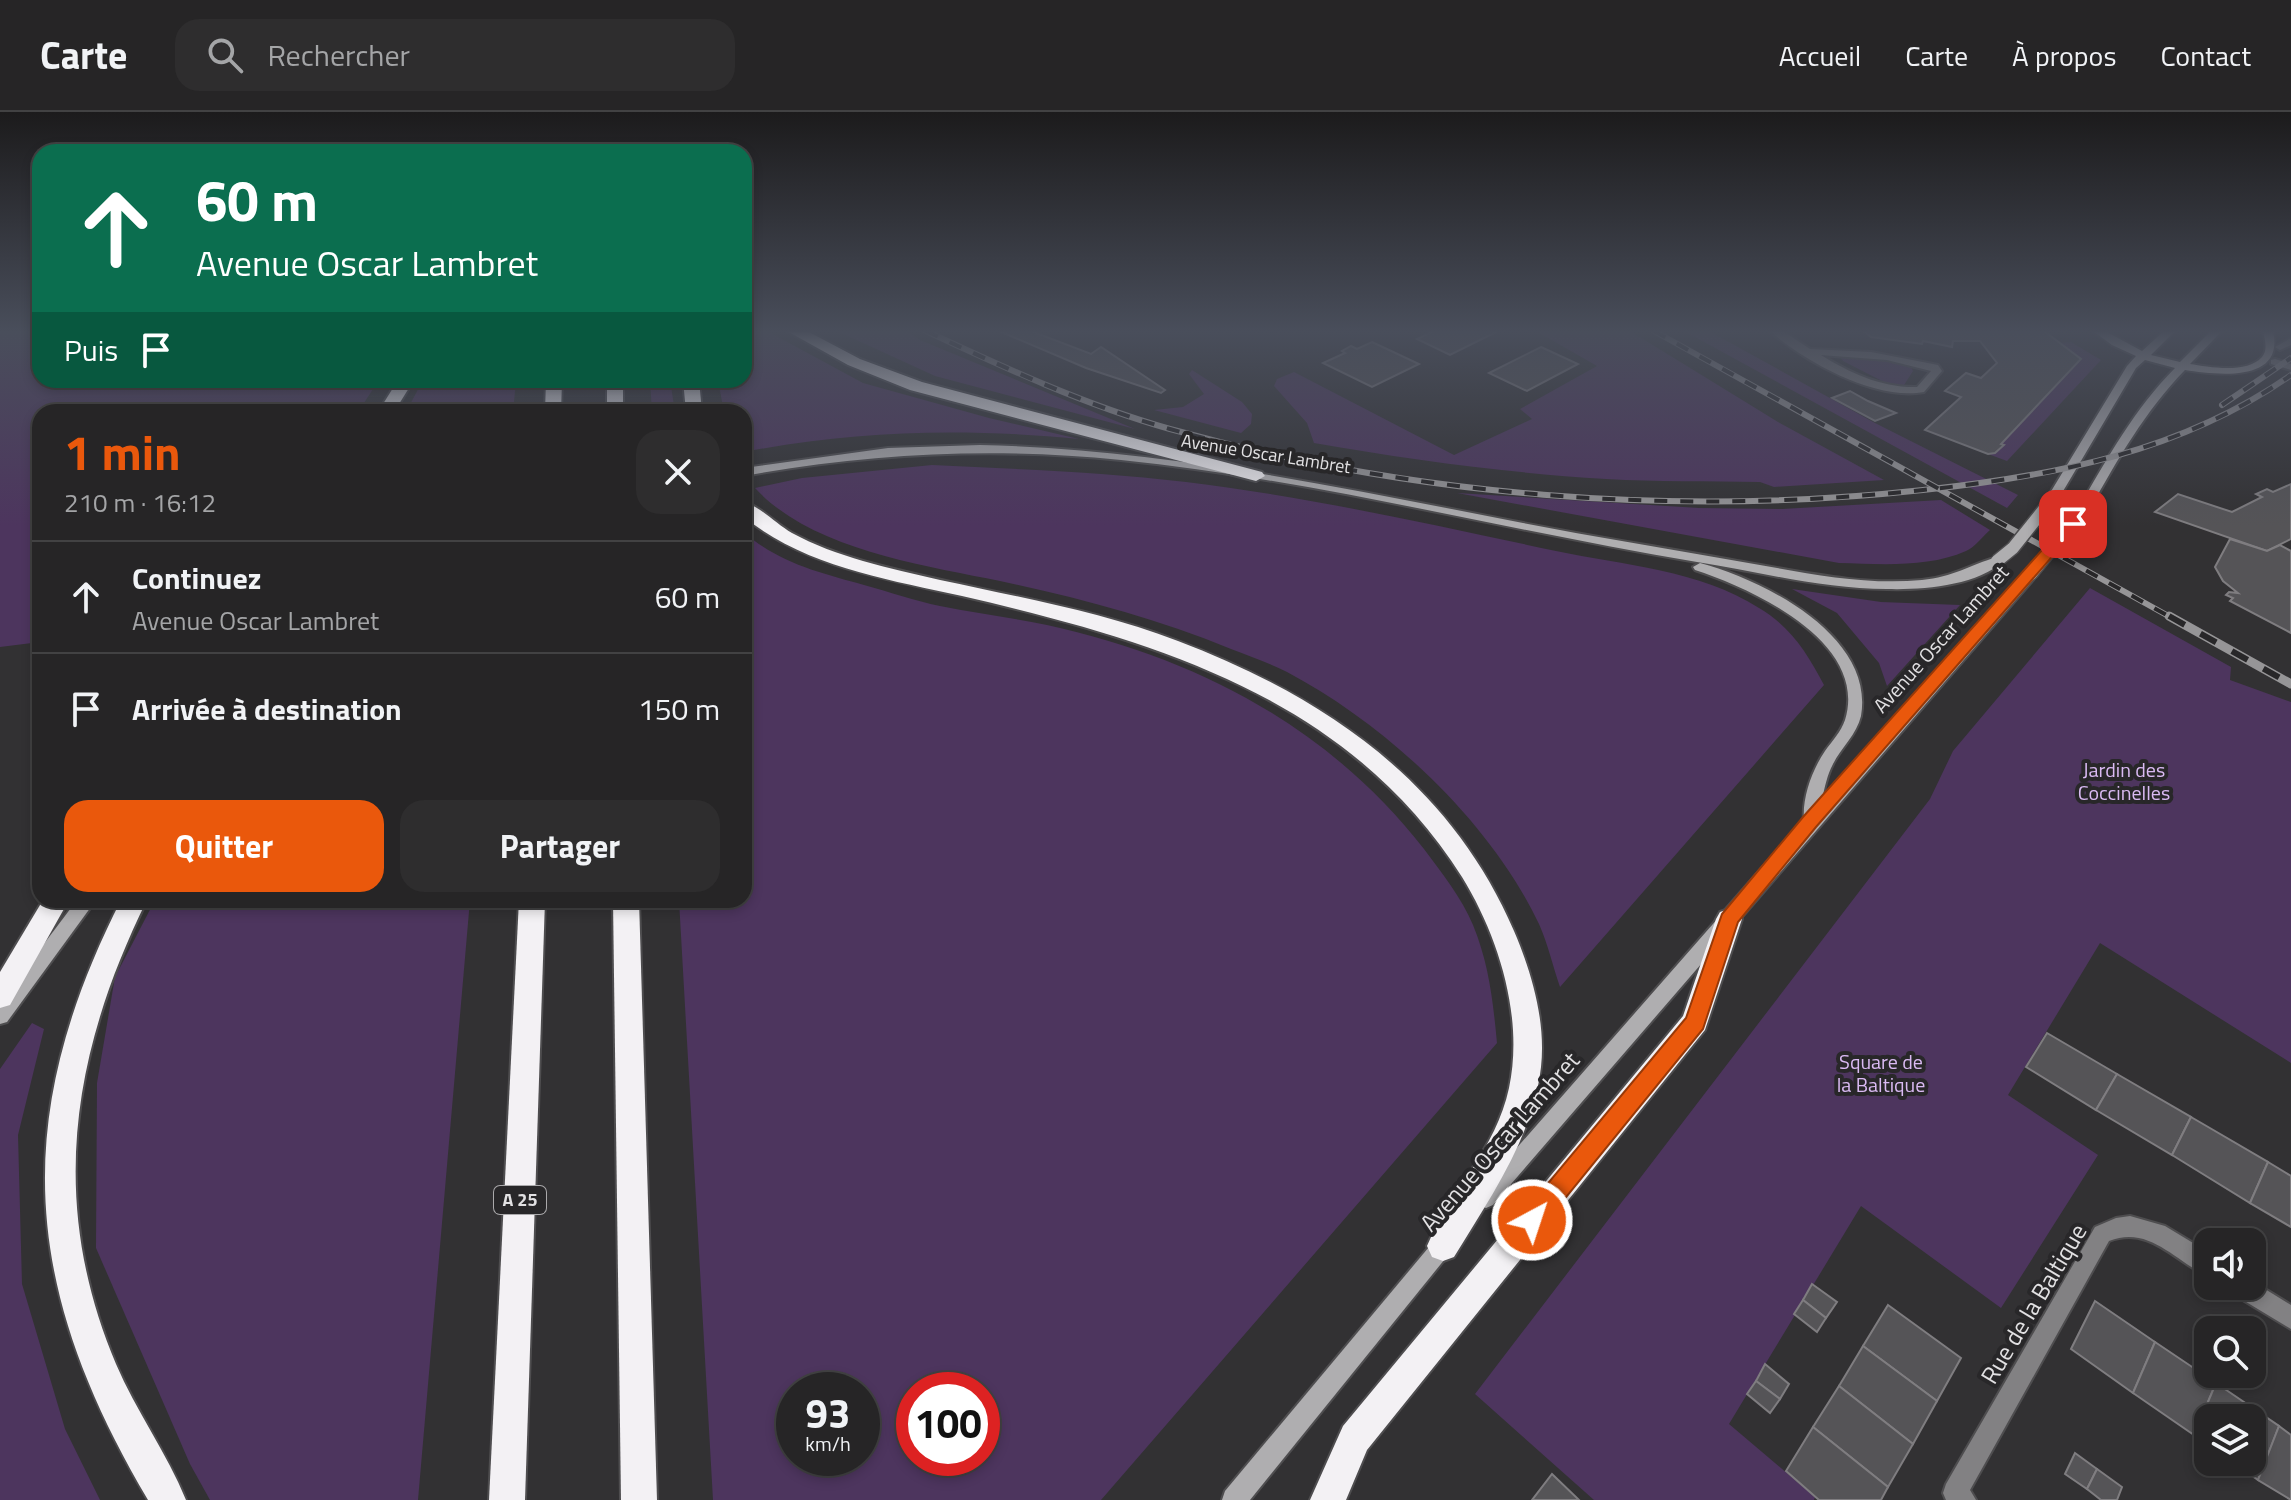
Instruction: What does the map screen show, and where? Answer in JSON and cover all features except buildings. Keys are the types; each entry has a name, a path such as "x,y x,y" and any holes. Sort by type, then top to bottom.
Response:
{"highway":[{"path":"953,396 1256,476"},
{"path":"752,514 780,535 840,560 1103,624 1217,663 1305,708 1349,739 1400,784 1441,828 1475,873 1499,920 1520,986 1526,1034 1527,1067 1509,1135 1443,1246"},
{"path":"0,997 51,908"},
{"path":"130,908 93,987 74,1046 60,1169 62,1223 74,1293 99,1363 141,1456 168,1500"},
{"name":"A 25","path":"507,1500 532,908"},
{"path":"626,908 639,1500"},
{"path":"1328,1500 1355,1438 1695,1022 1729,919"}],"main road":[{"name":"Avenue Oscar Lambret","path":"752,471 849,454 959,446 1040,449 1256,476 1633,549 1829,581 1919,585 1948,580 1997,561 2013,548 2053,498 2113,396"},
{"name":"Avenue Oscar Lambret","path":"1234,1500 1443,1246 1810,822 2031,574 2084,509 2155,396"},
{"name":"Avenue Oscar Lambret","path":"1633,549 1736,578 1764,591 1814,626 1849,672 1855,693 1853,717 1822,769 1810,822"},
{"path":"0,1016 81,908"}],"street":[{"name":"Rue de la Baltique","path":"1964,1500 1955,1493 2102,1234 2116,1226 2129,1224 2169,1240 2194,1256"},
{"path":"2263,1300 2291,1318"}],"green space":[{"path":"0,396 369,396 363,404 32,404 32,643 0,647"},
{"path":"415,396 515,396 514,404 410,404"},
{"path":"651,396 672,396 674,404 652,404"},
{"path":"721,396 909,396 1079,439 994,433 911,433 828,439 752,451 752,404 722,404"},
{"path":"1010,396 1055,396 1135,429"},
{"path":"1201,396 1232,396 1252,414 1251,424 1241,433 1154,410 1183,407"},
{"path":"1283,396 1340,396 1454,455 1532,419 1520,409 1544,396 1735,396 1884,480 1774,487 1760,482 1606,479 1387,455 1314,443 1307,423"},
{"path":"1802,396 1826,396 2018,495 2007,508"},
{"path":"2046,396 2068,396 2007,461 1988,454 1996,453"},
{"path":"932,465 1059,471 1232,488 1372,512 1660,570 1712,585 1770,615 1797,642 1824,685 1560,987 1539,924 1493,849 1432,779 1362,719 1325,694 1273,666 1146,618 1059,594 903,561 836,540 778,509 755,488 802,478"},
{"path":"1457,493 1699,508 1782,509 1941,500 1990,530 1969,549 1936,560 1904,564 1839,563"},
{"path":"752,539 801,566 832,576 931,604 1047,625 1102,639 1207,678 1256,704 1303,733 1346,767 1387,806 1424,849 1457,895 1473,925 1487,968 1497,1043 1101,1500 713,1500 679,908 752,908"},
{"name":"Square de la Baltique","path":"2090,588 2231,667 2230,680 2291,702 2291,1063 2100,943 2008,1095 2098,1155 2001,1308 1861,1206 1729,1424 1815,1497 1814,1500 1594,1500 1475,1394 1930,799 1953,751"},
{"path":"1792,589 1881,602 1960,605 1887,686 1879,663 1837,613"},
{"path":"151,908 469,908 418,1500 210,1500 190,1464 96,1248 97,1083 115,977"},
{"path":"32,1023 44,1029 18,1135 22,1284 65,1429 100,1500 0,1500 0,1069"}],"railway":[{"path":"1073,396 1170,429 1262,452 1355,471 1449,485 1544,495 1734,501 1829,498 1938,488"},
{"path":"1771,396 1938,488"},
{"path":"2222,405 2236,396"},
{"path":"1938,488 2020,477 2115,456 2161,442 2206,423 2257,396"},
{"path":"1938,488 2172,618"},
{"path":"2169,616 2291,684"}],"route":[{"path":"1532,1220 1695,1022 1729,919 1810,822 2073,524"}],"park label":[{"name":"Jardin des Coccinelles","path":"2124,782"}]}
